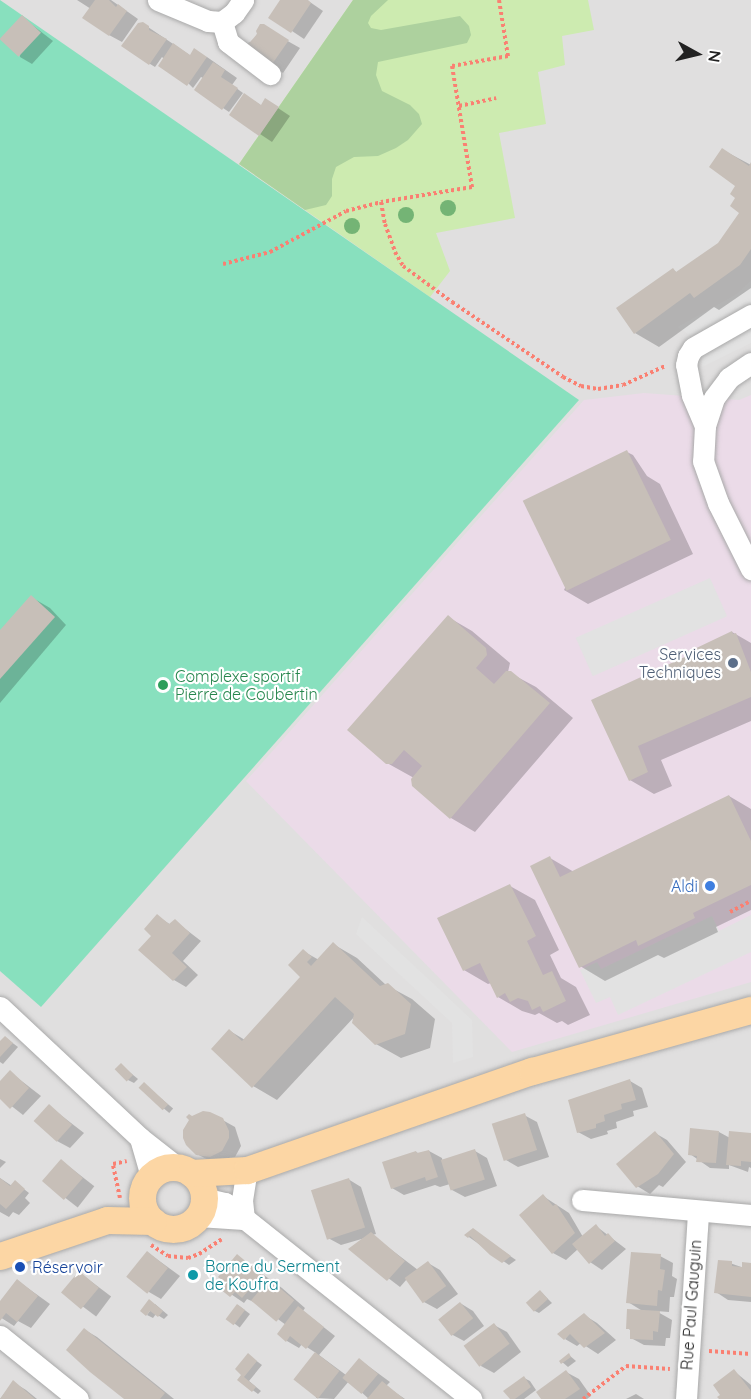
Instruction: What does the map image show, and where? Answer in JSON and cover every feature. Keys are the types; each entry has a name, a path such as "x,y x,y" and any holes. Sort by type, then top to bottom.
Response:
{"main road":[{"path":"194,1190 532,1071 751,1010"},
{"path":"108,1220 163,1169 194,1190"},
{"path":"147,1184 144,1209 153,1221"},
{"path":"0,1257 108,1220 153,1221 173,1228 191,1222 194,1190"}],"street":[{"path":"158,0 208,21 222,22 234,13 243,0"},
{"path":"222,22 228,42 270,74"},
{"path":"705,426 692,395 686,364 688,356 693,348 751,315"},
{"path":"751,363 729,378 714,398 705,426 703,461 718,502 751,569"},
{"path":"0,1007 194,1190 244,1219 471,1399"},
{"path":"140,1138 147,1184"},
{"path":"244,1219 242,1200 247,1170"},
{"path":"582,1200 751,1215"},
{"name":"Rue Paul Gauguin","path":"686,1399 686,1370 698,1211"},
{"path":"0,1336 78,1399"}],"path":[{"path":"223,264 270,252 346,211 381,202 472,187 452,66 508,56 499,0"},
{"path":"459,106 496,98"},
{"path":"381,202 385,224 403,266 563,377 591,389 623,385 688,356"},
{"path":"730,912 751,901"},
{"path":"583,1399 626,1366 686,1370 696,1368 698,1350 751,1354"}],"shaded area":[{"path":"0,0 751,0 751,1399 0,1399"},
{"path":"751,281 751,304 691,336 678,327 737,294"},
{"path":"751,323 751,343 702,367 702,349"},
{"path":"644,393 739,400 751,395 751,982 512,1052 246,781 584,400"},
{"path":"710,578 727,616 593,676 576,638"},
{"path":"751,915 751,952 618,1015 610,997 596,1003 580,970 597,962 601,969 712,916 719,931"},
{"path":"362,917 472,1020 473,1057 453,1063 452,1023 356,934"}],"green space":[{"name":"Complexe sportif Pierre de Coubertin","path":"0,0 579,400 41,1007 0,971"},
{"path":"353,0 588,0 594,30 562,36 565,65 538,72 546,124 499,133 515,218 436,233 450,271 430,297 239,164"},
{"path":"353,0 388,0 371,16 368,23 371,28 381,30 460,16 469,26 471,35 467,43 378,62 376,75 382,91 410,105 419,114 422,124 408,140 396,148 378,156 354,157 336,167 332,179 332,196 326,205 305,210 239,164"}],"building":[{"path":"95,0 109,0 116,7 118,4 127,11 109,36 82,18"},
{"path":"280,0 308,0 311,3 291,33 268,18"},
{"path":"22,15 41,33 19,57 0,39"},
{"path":"143,22 149,26 149,30 167,39 149,65 121,46 138,23"},
{"path":"260,24 264,24 289,40 270,67 244,49 257,34 256,31"},
{"path":"173,43 190,55 194,48 207,57 187,86 158,66"},
{"path":"213,62 225,70 221,77 238,88 222,110 194,90"},
{"path":"244,93 261,105 265,98 279,107 259,136 229,115"},
{"path":"722,148 749,166 751,162 751,249 740,265 694,298 690,293 634,334 616,308 673,268 676,272 718,243 739,213 730,206 735,198 730,194 735,186 709,167"},
{"path":"627,450 671,540 567,591 523,501"},
{"path":"31,595 55,617 0,679 0,630"},
{"path":"448,615 486,648 487,655 476,668 494,684 506,671 511,671 550,703 450,819 412,786 411,779 422,766 404,750 392,764 386,764 347,730"},
{"path":"732,631 733,634 736,633 751,672 751,697 638,746 648,772 629,781 591,700 689,655 688,652"},
{"path":"729,795 751,841 751,885 693,913 695,918 638,946 636,940 579,968 530,866 550,856 560,877"},
{"path":"510,884 536,936 527,941 543,975 552,971 566,1001 543,1012 540,1006 532,1010 528,1001 518,998 510,1002 505,993 497,998 480,963 463,971 437,918"},
{"path":"157,914 169,924 175,919 190,933 172,953 187,967 173,981 138,950 151,936 144,929"},
{"path":"333,942 380,986 388,983 411,1004 405,1034 375,1045 352,1023 354,1014 335,997 252,1088 211,1049 229,1029 242,1041 300,977 288,965 303,949 312,957 307,962 311,966"},
{"path":"5,1036 13,1043 0,1057 0,1041"},
{"path":"121,1063 133,1075 127,1081 115,1069"},
{"path":"10,1070 29,1088 10,1109 0,1099 0,1081"},
{"path":"630,1079 636,1100 621,1104 622,1109 604,1115 605,1121 596,1124 596,1128 577,1133 568,1100"},
{"path":"144,1082 168,1105 163,1110 139,1088"},
{"path":"49,1104 72,1125 57,1142 34,1121"},
{"path":"203,1111 223,1118 229,1131 229,1138 222,1151 210,1157 196,1155 186,1145 183,1138 183,1130 189,1120 186,1117 189,1114 192,1116"},
{"path":"525,1113 537,1150 504,1161 492,1124"},
{"path":"690,1128 719,1131 716,1163 696,1162 697,1156 688,1155"},
{"path":"655,1131 674,1154 658,1174 636,1188 616,1164"},
{"path":"729,1131 751,1133 751,1162 741,1161 741,1166 726,1165"},
{"path":"475,1149 485,1179 451,1191 441,1160"},
{"path":"429,1150 438,1177 426,1181 425,1177 391,1189 382,1162 416,1151 417,1153"},
{"path":"61,1159 83,1178 64,1200 42,1181"},
{"path":"0,1178 10,1186 15,1180 25,1189 6,1209 0,1204"},
{"path":"349,1178 365,1227 327,1240 311,1190"},
{"path":"543,1194 553,1206 556,1204 575,1233 552,1254 519,1215"},
{"path":"596,1224 605,1236 608,1233 615,1241 589,1264 572,1244"},
{"path":"473,1228 511,1256 502,1263 490,1255 470,1236 468,1238 464,1235"},
{"path":"371,1232 405,1261 387,1281 348,1249"},
{"path":"147,1251 168,1268 147,1294 126,1277"},
{"path":"631,1252 661,1254 660,1269 665,1270 662,1291 658,1290 657,1306 626,1303"},
{"path":"237,1254 262,1275 242,1298 235,1292 230,1297 220,1289 225,1283 218,1277"},
{"path":"718,1260 732,1261 732,1266 742,1267 742,1262 751,1263 751,1297 714,1293"},
{"path":"428,1261 446,1286 423,1303 405,1278"},
{"path":"79,1271 99,1288 81,1309 61,1292"},
{"path":"17,1279 38,1296 17,1322 6,1313 0,1321 0,1301"},
{"path":"269,1279 294,1300 276,1322 251,1300"},
{"path":"540,1290 548,1299 534,1312 526,1303"},
{"path":"149,1299 163,1311 158,1317 150,1311 146,1316 140,1311"},
{"path":"460,1302 473,1318 451,1336 438,1320"},
{"path":"237,1304 245,1310 234,1325 226,1319"},
{"path":"298,1306 324,1327 306,1349 290,1336 286,1342 277,1334"},
{"path":"627,1309 660,1311 658,1332 653,1331 653,1340 630,1339 630,1329 626,1329"},
{"path":"584,1313 605,1333 584,1348 570,1334 564,1340 557,1334"},
{"path":"494,1323 510,1344 479,1367 464,1346"},
{"path":"84,1328 165,1393 160,1399 124,1399 66,1350"},
{"path":"315,1352 339,1371 318,1399 293,1380"},
{"path":"248,1353 257,1361 244,1377 256,1387 252,1392 237,1380 241,1375 235,1369"},
{"path":"569,1353 571,1357 561,1364 559,1361"},
{"path":"359,1358 378,1374 361,1394 342,1378"},
{"path":"734,1369 751,1391 751,1399 719,1399 717,1397 720,1395 713,1385"},
{"path":"566,1370 580,1389 565,1399 541,1399 536,1392"},
{"path":"524,1376 531,1387 515,1399 510,1399 503,1391"},
{"path":"13,1380 35,1399 0,1399"},
{"path":"382,1381 404,1399 367,1399"}],"place":[{"name":"Services Techniques","path":"733,663"},
{"name":"Complexe sportif Pierre de Coubertin","path":"163,685"},
{"name":"Aldi","path":"710,886"},
{"name":"Réservoir","path":"20,1267"},
{"name":"Borne du Serment de Koufra","path":"193,1275"}]}
